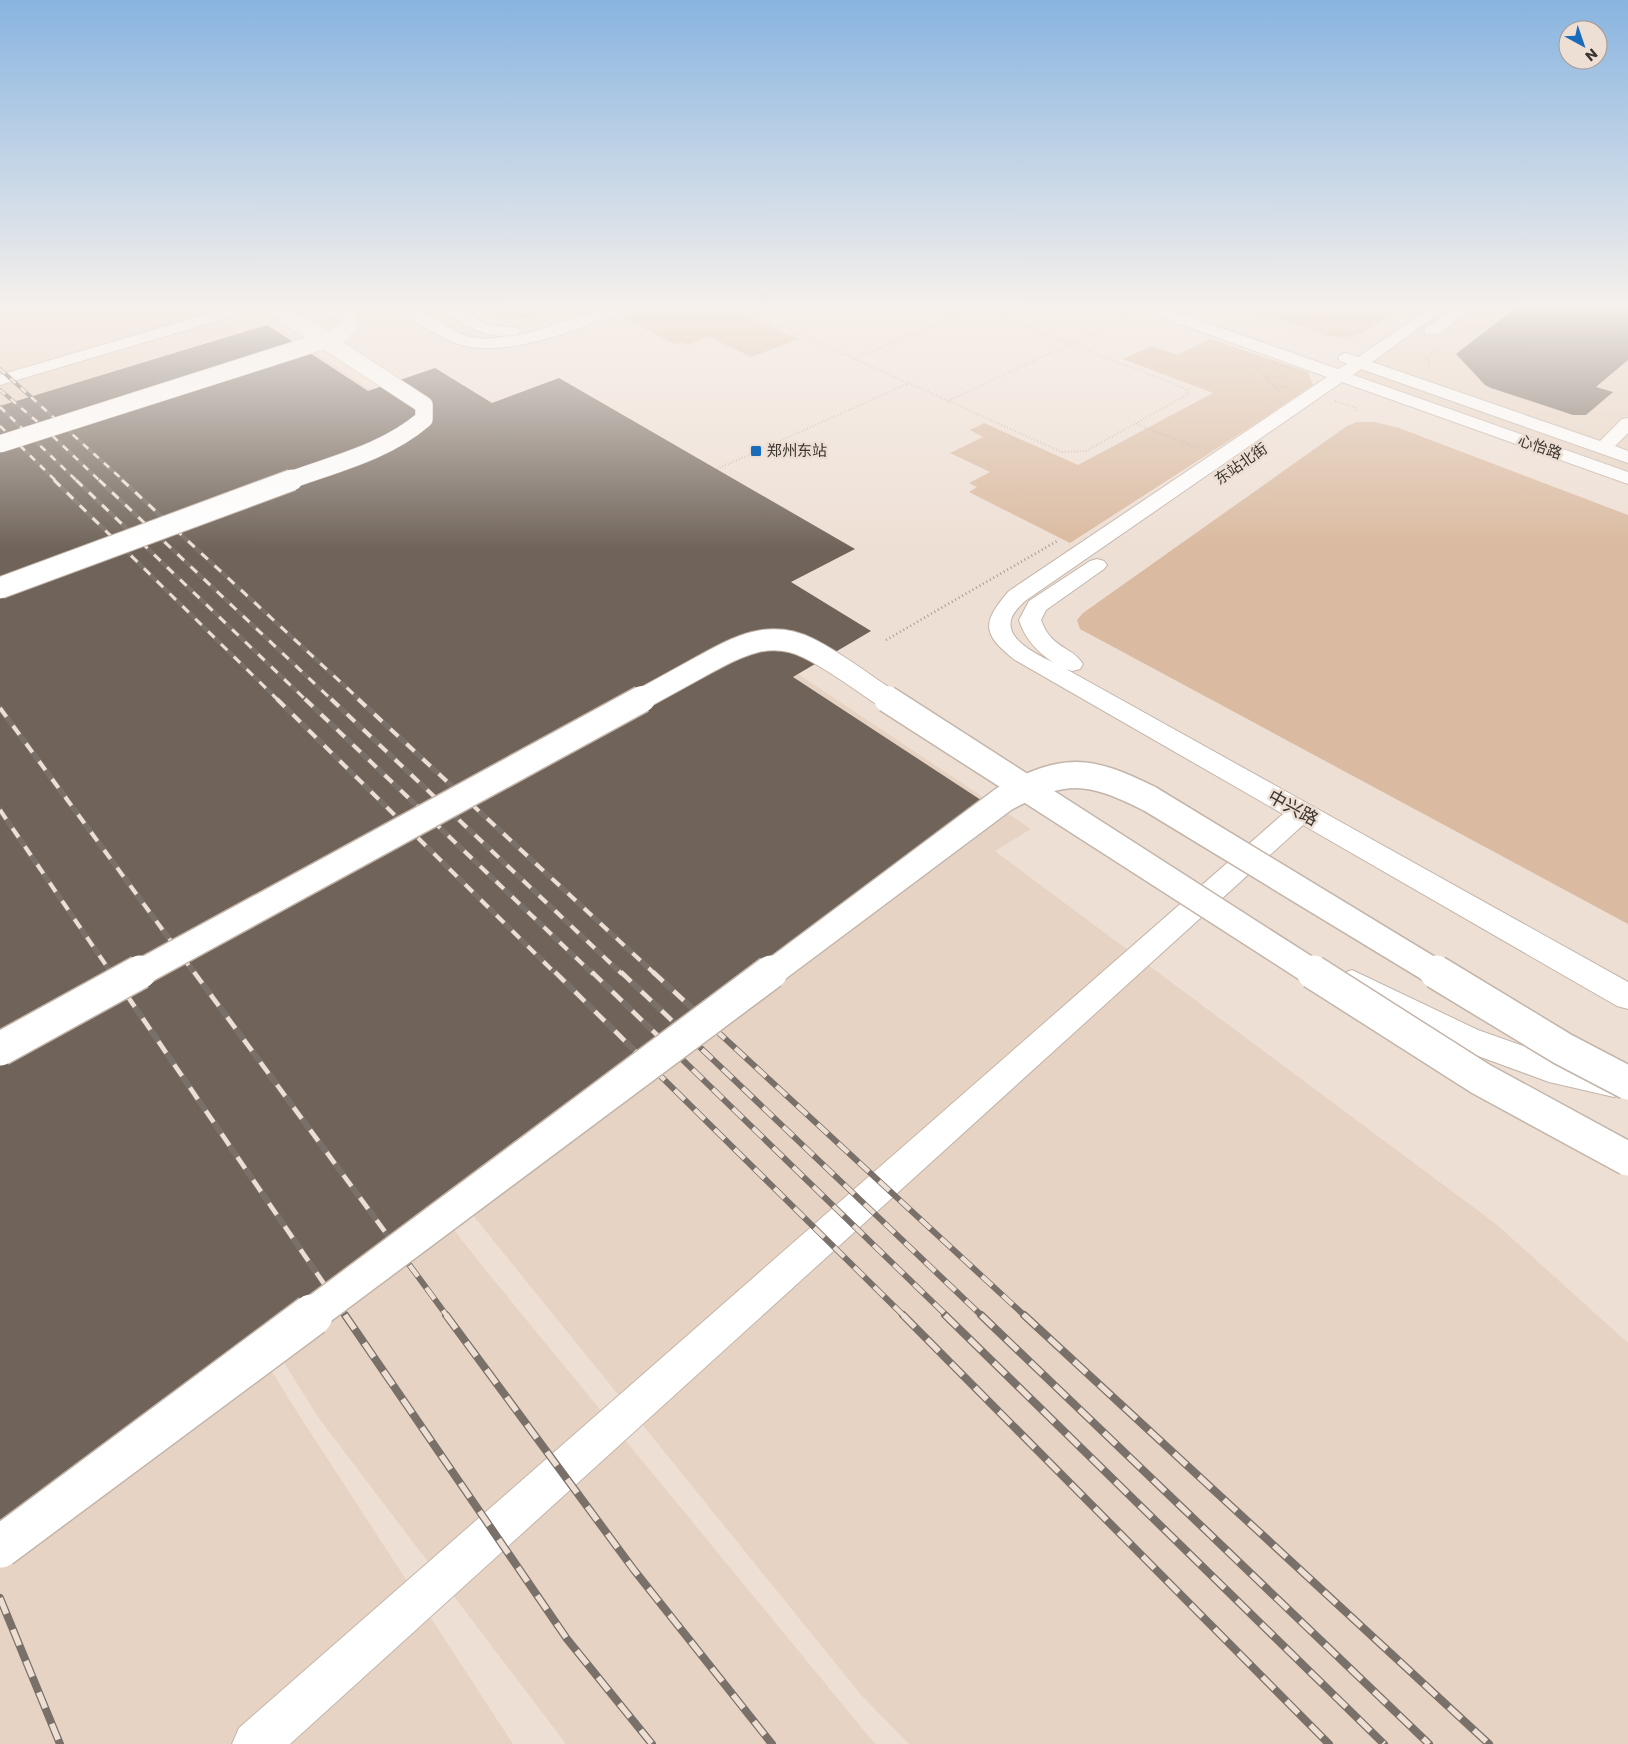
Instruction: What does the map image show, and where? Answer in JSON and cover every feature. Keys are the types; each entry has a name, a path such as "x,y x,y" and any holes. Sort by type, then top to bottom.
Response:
{"street":[{"path":"0,444 181,386"},
{"path":"0,588 390,443 410,432 424,420 424,406 394,386"},
{"name":"东站北街","path":"1027,601 1326,386"},
{"name":"东站北街","path":"1228,474 1353,386"},
{"path":"1363,386 1395,409 1628,496"},
{"name":"心怡路","path":"1368,386 1628,478"},
{"name":"心怡路","path":"1428,386 1628,457"},
{"path":"1603,448 1628,423"},
{"path":"1027,601 1108,557"},
{"name":"中兴路","path":"1628,981 1057,655 1039,641 1032,629 1027,601 1003,612 999,624 1001,635 1012,647 1628,997"},
{"path":"0,1049 738,646 759,638 789,639 809,648 1481,1079 1628,1160"},
{"path":"0,1547 996,805 1032,783 1044,779 1068,775 1095,776 1111,780 1143,795 1564,1049 1628,1085"},
{"path":"255,1744 1301,812"},
{"path":"1259,938 1366,989 1466,1040 1560,1072 1628,1085"}],"path":[{"path":"717,470 900,386"},
{"path":"915,386 1062,452 1086,451 1189,394 1180,386"},
{"path":"947,401 979,386"},
{"path":"1275,386 1281,393"},
{"path":"1136,424 1200,449 1192,455"},
{"path":"886,640 1061,538"}],"shaded area":[{"path":"0,386 366,386 1031,829 995,851 1496,1224 1628,1343 1628,1744 909,1744 862,1696 0,631"},
{"path":"1195,386 1311,386 1070,543 969,492 977,487 969,483 990,472 950,453 983,437 970,430 984,423 1078,465 1213,393"},
{"path":"1387,386 1628,386 1628,471"},
{"path":"1357,422 1374,422 1399,428 1628,515 1628,924 1080,629 1077,620 1083,613 1347,426"},
{"path":"0,648 483,1267 875,1744 566,1744 318,1417 0,910"},
{"path":"0,933 297,1412 513,1744 0,1744"}],"building":[{"name":"郑州东站","path":"65,386 361,386 368,391 381,386 465,386 492,403 537,386 574,386 855,549 791,582 871,631 793,677 987,804 0,1521 0,406"},
{"path":"1488,386 1597,386 1613,392 1586,415 1573,415"}],"railway":[{"path":"19,386 124,481"},
{"path":"0,390 40,424 100,481"},
{"path":"0,407 77,481"},
{"path":"0,426 56,481"},
{"path":"54,480 278,700"},
{"path":"76,480 306,700"},
{"path":"99,480 332,700"},
{"path":"122,480 360,700"},
{"path":"277,699 556,974"},
{"path":"305,699 593,974"},
{"path":"331,699 622,974"},
{"path":"358,699 655,974"},
{"path":"0,708 195,974"},
{"path":"0,810 112,974"},
{"path":"111,972 346,1316"},
{"path":"194,972 447,1316"},
{"path":"555,972 904,1316"},
{"path":"592,972 947,1316"},
{"path":"621,972 982,1316"},
{"path":"653,972 1025,1316"},
{"path":"345,1315 567,1639 652,1744"},
{"path":"446,1315 634,1570 772,1744"},
{"path":"945,1315 1384,1744"},
{"path":"981,1315 1429,1744"},
{"path":"1024,1315 1489,1744"},
{"path":"904,1316 1329,1744"},
{"path":"0,1598 60,1744"}],"place":[{"name":"郑州东站","path":"756,451"}]}
